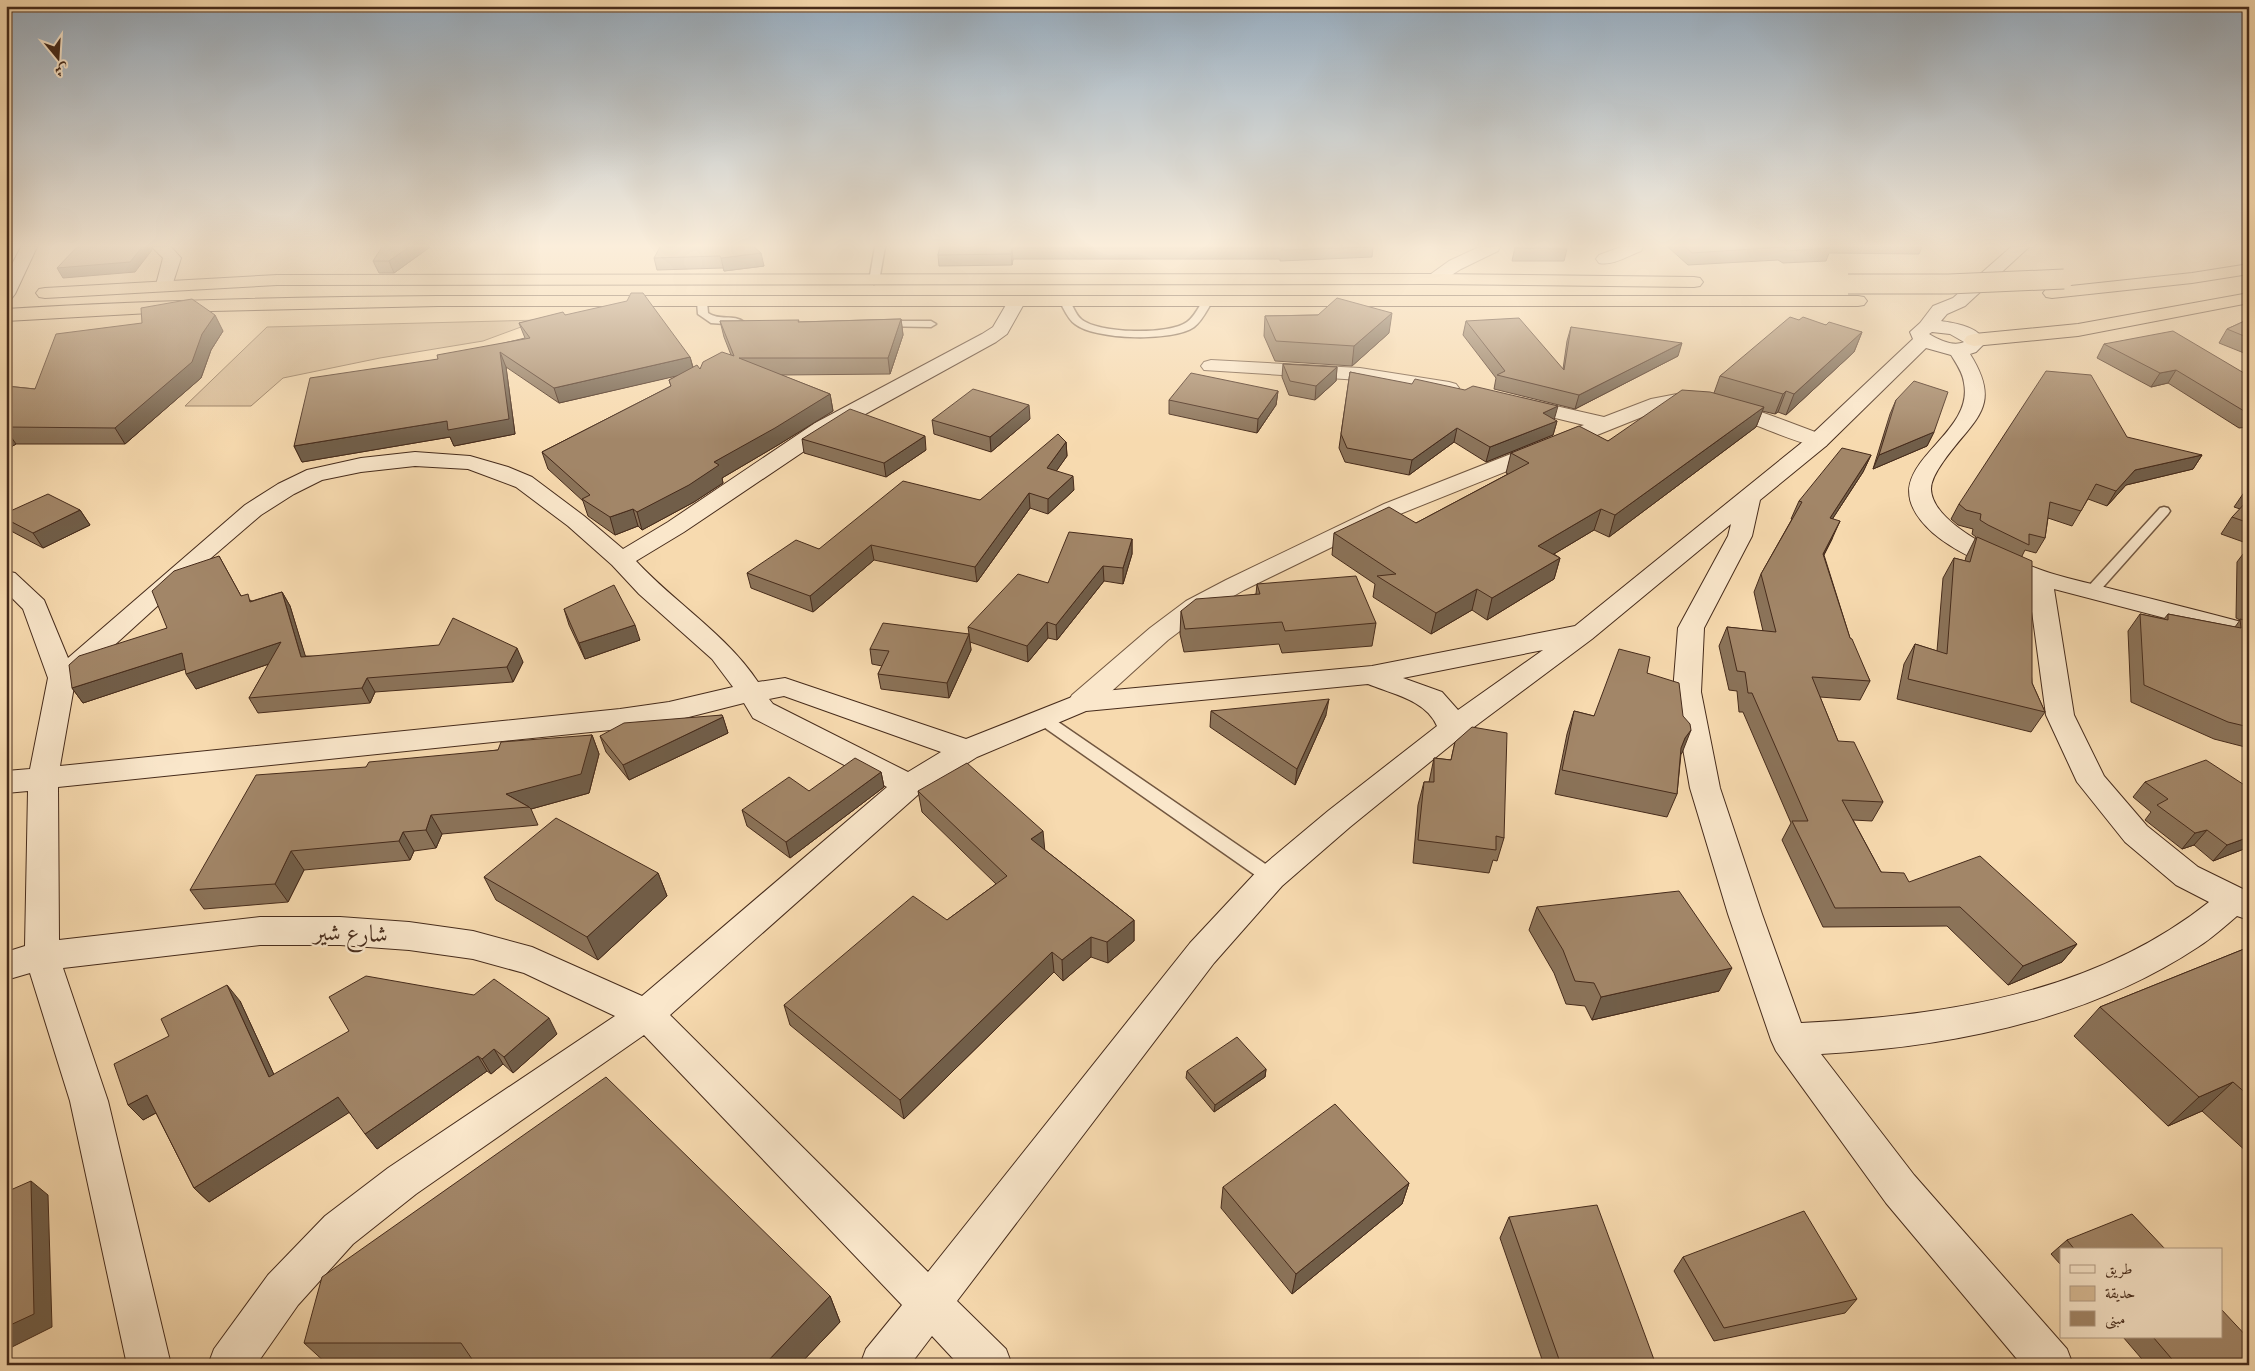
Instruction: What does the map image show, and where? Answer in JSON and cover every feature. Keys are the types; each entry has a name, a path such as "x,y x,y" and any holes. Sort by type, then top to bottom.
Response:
{"highway":[{"path":"6,315 68,311"},
{"path":"1966,342 2078,330 2180,311"}],"street":[{"path":"621,560 676,527 824,428 990,338 1000,330 1011,311"},
{"path":"882,1365 1202,954 1271,877 1339,819 1452,729 1583,633 1818,441 1925,333 1939,311"},
{"path":"1965,311 1968,316 1966,342 1975,384 1974,402 1963,423 1922,474 1919,490 1926,511 1941,527 1964,543 2040,578 2249,632"},
{"path":"1925,333 1938,347 1966,342"},
{"path":"1211,366 1360,374 1470,392"},
{"path":"230,1365 283,1290 338,1230 402,1181 646,1014 909,785 967,750 1082,702 1159,634 1195,607 1235,585 1392,509 1674,399 1700,402 1733,410 1818,441"},
{"path":"1506,400 1607,424"},
{"path":"62,678 188,565 253,510 286,489 315,475 361,465 415,459 470,463 524,482 621,560 648,589 721,653 751,692 756,704 763,711 909,785"},
{"path":"1750,495 1740,536 1691,628 1687,692 1705,788 1745,914 1789,1040 1900,1190 2051,1365"},
{"path":"6,578 35,606 62,678 44,779 42,956 89,1101 149,1365"},
{"path":"2040,578 2060,715 2092,782 2136,834 2187,876 2241,904"},
{"path":"1082,702 1372,675 1583,633"},
{"path":"1372,675 1432,699 1446,714 1452,729"},
{"path":"6,782 620,719 669,712 751,692 785,687 796,689 967,750"},
{"path":"1789,1040 1894,1033 1973,1020 2054,999 2134,967 2241,904"},
{"name":"شارع شير","path":"6,966 42,956 260,932 340,931 409,936 473,945 532,961 646,1014"},
{"path":"646,1014 990,1365"}],"lane":[{"path":"703,311 703,314 711,320 746,322"},
{"path":"1071,311 1078,322 1091,329 1128,332 1171,331 1190,326 1201,311"},
{"path":"872,324 931,324"},
{"path":"2092,592 2164,511"},
{"path":"1043,719 1271,877"}],"green space":[{"path":"540,320 483,341 380,358 283,378 251,406 185,406 267,327"}],"building":[{"path":"141,311 209,311 215,315 202,334 192,362 115,428 6,427 6,386 35,389 56,334 142,323"},
{"path":"583,311 656,311 690,357 554,388 500,352 509,419 448,430 447,421 294,446 310,378 438,359 437,355 530,338 519,323 563,312 565,315"},
{"path":"1322,311 1385,311 1392,313 1354,346 1276,341 1265,316 1318,315"},
{"path":"1790,317 1799,320 1803,317 1826,325 1829,322 1862,332 1794,394 1786,391 1783,394 1720,376"},
{"path":"1519,318 1564,370 1571,327 1682,343 1579,395 1497,375 1505,371 1466,321"},
{"path":"901,319 888,358 739,358 830,394 775,428 714,462 719,465 689,485 637,512 633,509 610,517 582,499 590,495 542,452 671,386 669,380 697,365 700,369 703,362 722,352 734,356 720,321 799,320 798,322"},
{"path":"2249,319 2249,338 2227,329"},
{"path":"2173,331 2249,376 2249,414 2176,370 2160,373 2104,344"},
{"path":"1283,364 1337,367 1316,386 1290,381"},
{"path":"2046,371 2091,375 2127,437 2202,455 2135,470 2116,491 2096,484 2081,511 2050,502 2045,538 2029,534 2029,545 1988,525 1980,520 1981,514 1966,510 1959,504"},
{"path":"1350,372 1412,384 1415,379 1465,390 1473,386 1558,406 1543,413 1557,421 1490,447 1457,428 1412,460 1347,448 1341,434"},
{"path":"1191,373 1278,391 1258,419 1169,400"},
{"path":"1914,381 1948,392 1934,432 1879,455 1896,400"},
{"path":"973,389 1029,405 990,437 932,420"},
{"path":"1682,390 1710,392 1764,407 1615,515 1601,509 1538,546 1560,558 1492,598 1477,589 1436,613 1377,576 1396,574 1334,533 1389,507 1416,523 1529,463 1511,453 1579,426 1608,441"},
{"path":"850,409 925,436 884,463 802,439"},
{"path":"1058,434 1066,442 1047,468 1073,476 1048,499 1029,493 975,567 871,545 810,596 747,573 796,540 819,549 903,481 980,500"},
{"path":"1842,448 1871,455 1830,518 1840,521 1823,554 1850,638 1870,681 1812,677 1838,741 1854,742 1883,802 1842,800 1881,872 1904,873 1909,882 1980,856 2077,944 2023,966 1960,907 1835,908 1792,821 1808,821 1752,693 1748,693 1745,672 1737,671 1727,627 1776,632 1761,574 1802,502 1799,501"},
{"path":"48,494 80,510 33,533 6,519 6,513"},
{"path":"2249,499 2249,523 2232,517"},
{"path":"1069,532 1132,539 1123,568 1103,566 1056,625 1047,622 1027,646 968,627 1018,574 1048,583"},
{"path":"1977,537 2032,561 2032,683 2045,712 1908,679 1915,644 1947,654 1954,558 1970,562"},
{"path":"219,556 241,596 248,594 250,602 282,592 301,657 439,645 453,618 517,648 507,667 367,678 362,688 249,698 281,642 186,674 182,653 72,688 69,665 79,656 167,628 152,591 174,571"},
{"path":"1356,576 1376,623 1285,631 1282,622 1185,629 1181,611 1196,599 1260,594 1257,584"},
{"path":"614,585 635,625 579,643 564,609"},
{"path":"2140,614 2168,620 2168,614 2241,628 2240,619 2249,621 2249,727 2228,722 2144,685"},
{"path":"883,623 969,634 947,683 878,674 889,651 870,649"},
{"path":"1619,649 1650,657 1647,673 1679,683 1683,716 1690,724 1691,730 1681,748 1677,794 1562,770 1574,711 1594,716"},
{"path":"1329,699 1297,769 1211,711"},
{"path":"722,715 723,717 623,765 600,736 624,723"},
{"path":"1472,727 1507,733 1504,838 1496,836 1496,850 1418,840 1424,782 1434,782 1434,758 1451,760 1455,742"},
{"path":"592,735 581,774 506,794 529,807 431,815 426,830 403,832 399,841 291,851 275,884 190,890 256,775 366,767 369,762 498,750 501,742"},
{"path":"855,758 881,772 786,842 742,810 789,777 809,791"},
{"path":"2206,760 2249,788 2249,837 2227,845 2207,830 2195,833 2157,805 2168,799 2145,782"},
{"path":"967,763 1043,831 1031,839 1134,920 1107,942 1091,937 1062,960 1052,952 900,1100 784,1005 913,896 947,920 1007,876 918,791"},
{"path":"556,818 658,873 587,937 484,877"},
{"path":"1679,891 1732,968 1601,997 1594,983 1575,981 1563,950 1537,907"},
{"path":"2249,947 2249,1096 2233,1082 2199,1097 2100,1007"},
{"path":"366,976 474,995 494,979 549,1018 504,1057 494,1049 482,1059 478,1056 365,1134 338,1097 194,1188 147,1095 128,1105 114,1064 169,1036 161,1019 227,985 269,1077 349,1031 329,997"},
{"path":"1237,1037 1266,1069 1215,1105 1187,1071"},
{"path":"606,1077 830,1296 764,1365 476,1365 461,1343 304,1343 322,1277"},
{"path":"1335,1104 1409,1183 1296,1274 1223,1187"},
{"path":"31,1181 34,1314 6,1327 6,1192"},
{"path":"1597,1205 1656,1365 1561,1365 1509,1217"},
{"path":"1804,1211 1857,1299 1724,1328 1683,1257"},
{"path":"2132,1214 2164,1248 2073,1248 2067,1240"},
{"path":"2222,1310 2249,1339 2249,1365 2177,1365 2154,1338 2222,1338"}]}
